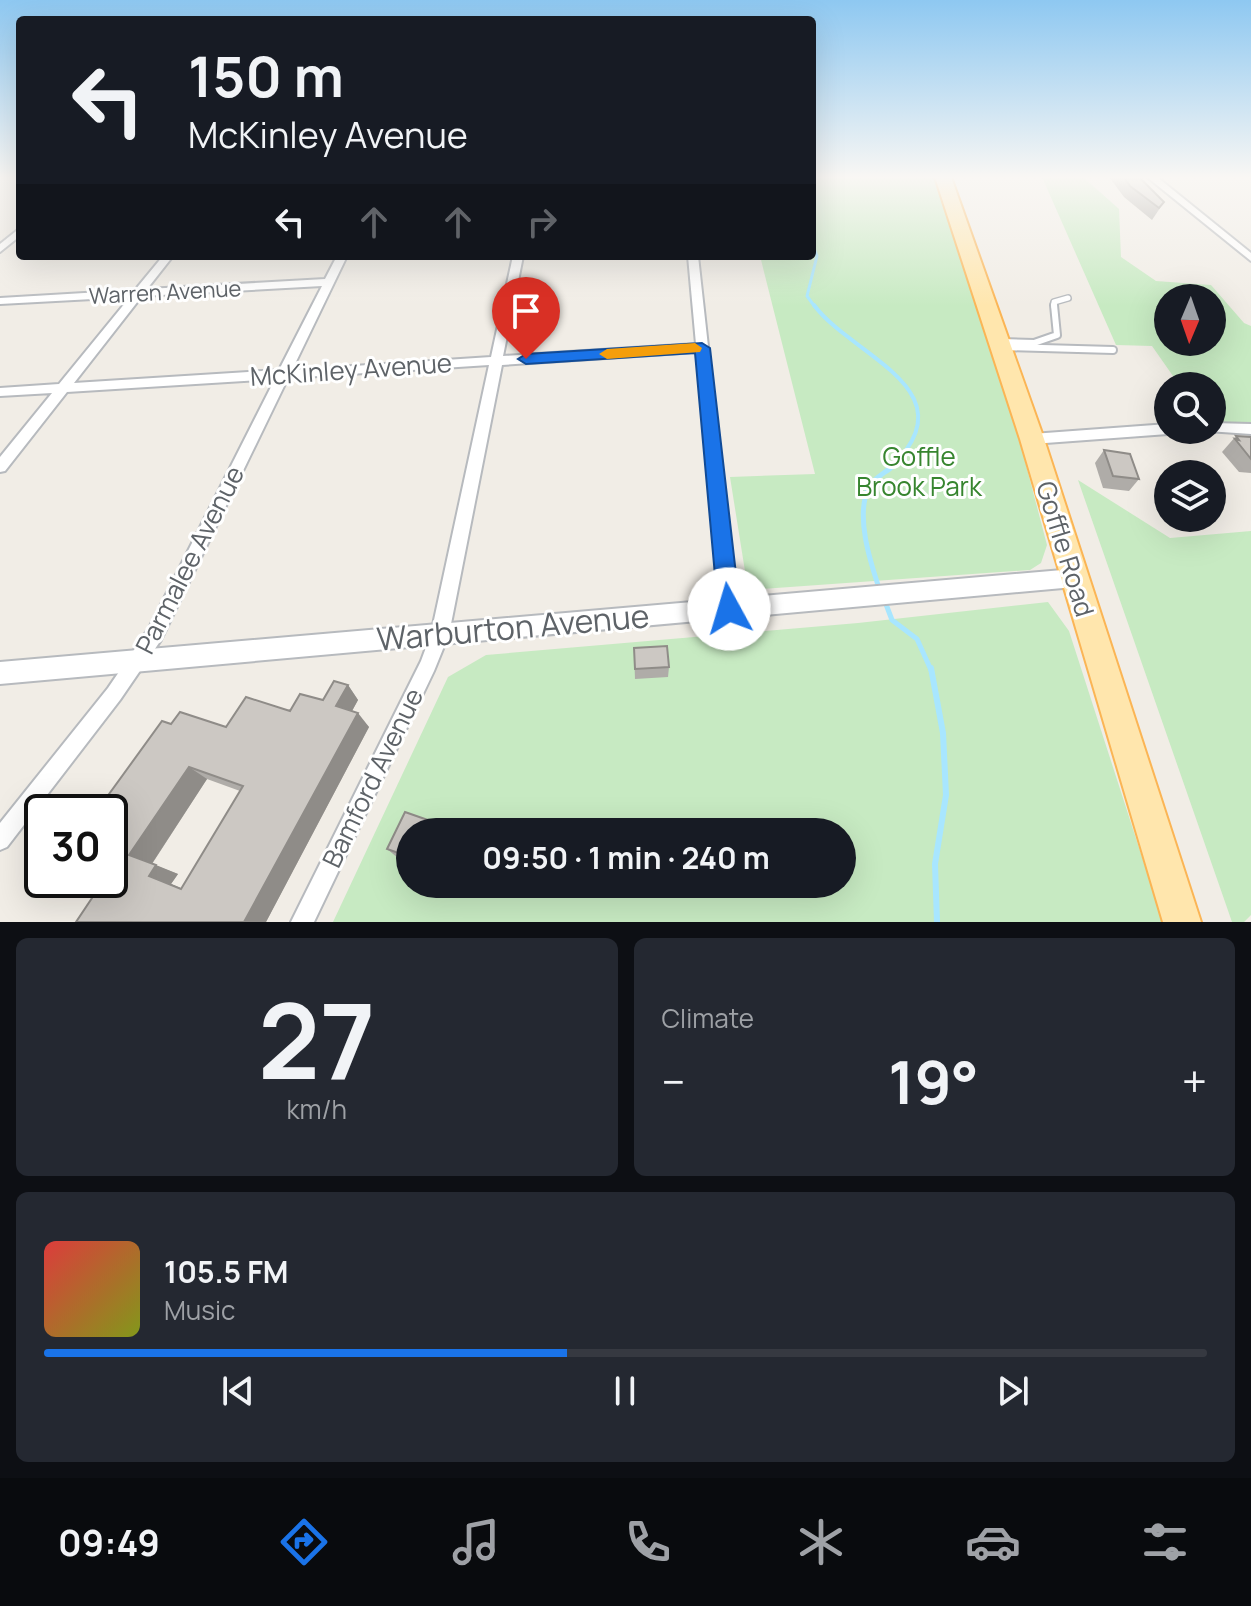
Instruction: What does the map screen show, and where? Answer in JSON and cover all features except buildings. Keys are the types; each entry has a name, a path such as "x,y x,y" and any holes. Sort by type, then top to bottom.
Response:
{"main road":[{"name":"Goffle Road","path":"958,220 1032,439 1182,922"}],"street":[{"path":"1204,220 1251,258"},
{"path":"0,249 16,235"},
{"path":"0,467 165,260"},
{"name":"Parmalee Avenue","path":"0,840 138,661 155,634 340,260"},
{"name":"Bamford Avenue","path":"302,922 428,665 440,634 517,260"},
{"path":"693,260 729,609"},
{"name":"Warren Avenue","path":"0,301 329,282"},
{"name":"McKinley Avenue","path":"0,392 702,348"},
{"path":"1226,428 1251,429"},
{"path":"1032,439 1154,430"},
{"name":"Warburton Avenue","path":"0,673 1074,578"}],"lane":[{"path":"1001,344 1034,343 1057,335 1054,302 1068,298"},
{"path":"1001,344 1113,350"}],"green space":[{"name":"Goffle Brook Park","path":"816,220 948,220 1010,404 1047,545 1041,563 1030,570 748,590 730,477 815,474 761,260 816,260"},
{"path":"1061,220 1119,220 1121,257 1156,281 1197,284 1154,284 1154,349 1152,346 1116,345"},
{"path":"1226,302 1244,323 1251,326 1251,434 1226,431 1226,372 1170,372 1159,356 1226,356"},
{"path":"1078,480 1154,528 1154,532 1170,538 1251,531 1251,915 1244,922 1232,922"},
{"path":"1048,602 1069,631 1163,922 333,922 448,677 486,655 858,623"}],"waterway":[{"path":"816,253 816,260"},
{"path":"815,307 807,296 816,260"},
{"path":"814,305 831,323 897,376 912,396 918,417 912,441 890,468"},
{"path":"879,588 865,538 863,511 869,487 893,466"},
{"path":"884,599 892,620 917,639 931,670"},
{"path":"931,668 943,733 946,795 935,864 937,922"}],"slow traffic":[{"path":"607,354 695,348"}],"route":[{"path":"526,359 702,348 729,609"}]}
